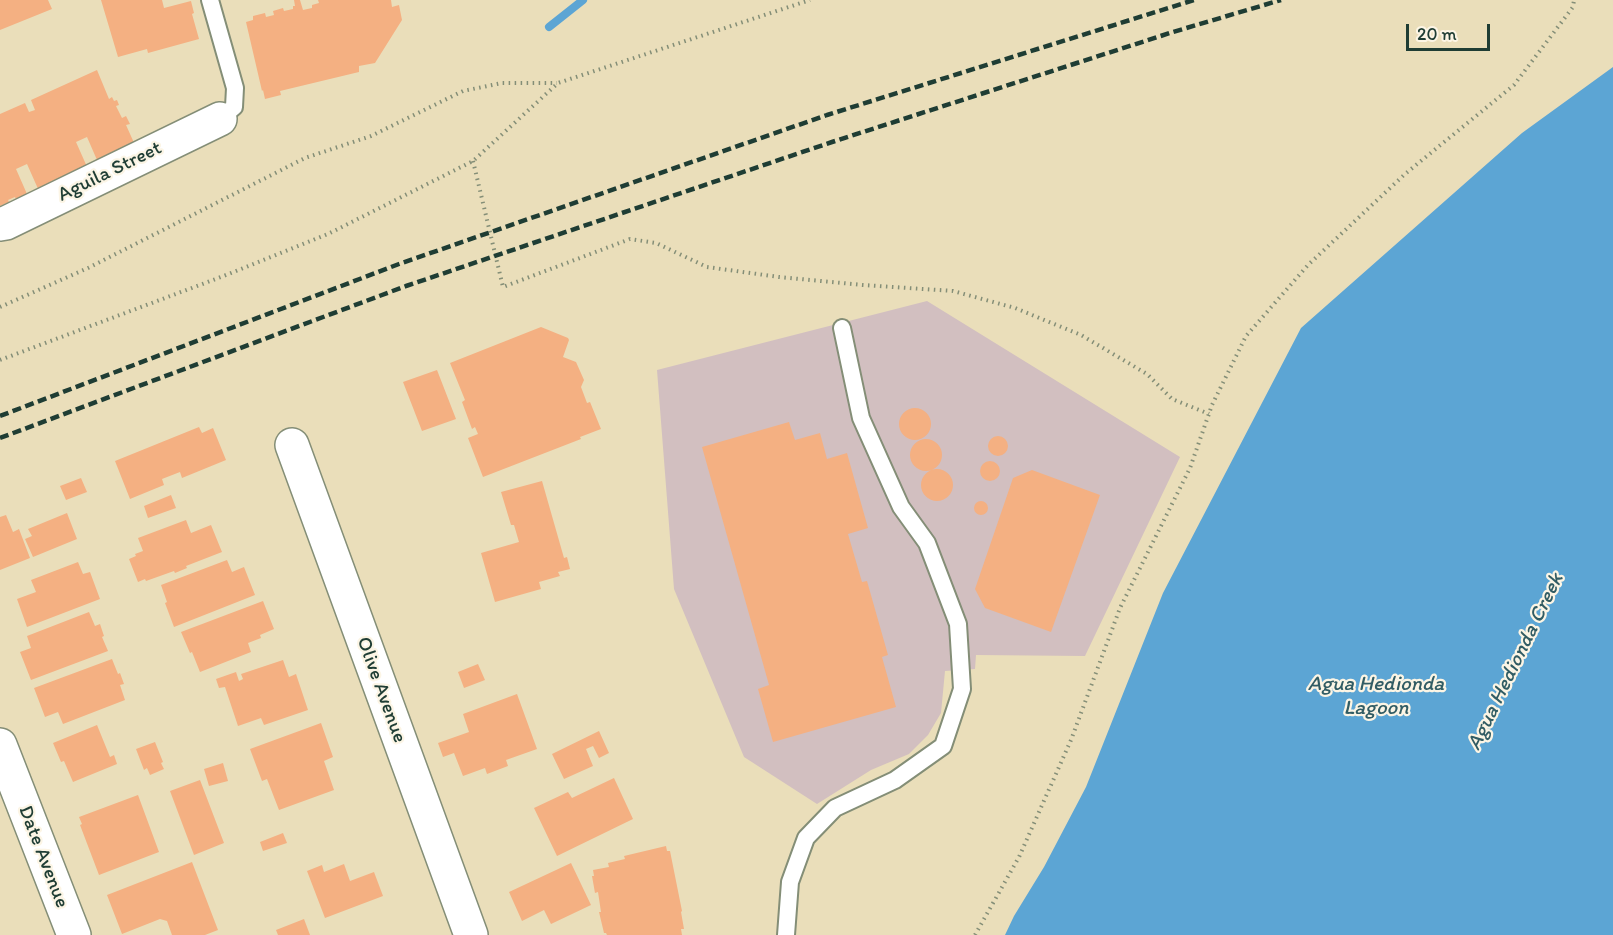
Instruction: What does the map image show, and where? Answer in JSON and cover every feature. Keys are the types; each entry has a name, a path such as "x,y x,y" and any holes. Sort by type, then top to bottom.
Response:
{"street":[{"name":"Aguila Street","path":"0,224 220,119"},
{"name":"Olive Avenue","path":"292,445 471,935"},
{"name":"Date Avenue","path":"0,745 74,935"}],"lane":[{"path":"210,0 235,88 234,107 220,119"},
{"path":"786,935 790,882 806,838 835,808 895,780 943,746 962,689 958,624 927,543 901,507 861,418 842,328"}],"path":[{"path":"0,307 88,268 305,158 371,136 463,92 502,83 558,83 810,0"},
{"path":"975,935 1019,857 1071,740 1120,608 1190,468 1209,414 1246,336 1300,274 1405,174 1514,85 1573,7 1574,0"},
{"path":"0,360 328,234 473,161 558,83"},
{"path":"473,161 503,287 630,239 656,243 707,267 779,277 953,291 1015,308 1081,335 1147,374 1173,399 1209,414"}],"shaded area":[{"path":"927,301 1180,457 1085,656 976,655 975,669 945,671 941,713 928,735 909,754 871,770 817,804 744,757 674,589 657,370"}],"water":[{"name":"Agua Hedionda Lagoon","path":"1613,67 1613,935 1005,935 1086,787 1163,593 1301,328 1522,133"}],"building":[{"path":"0,0 48,0 52,9 0,30"},
{"path":"101,0 162,0 164,8 191,1 199,39 148,53 147,49 118,57"},
{"path":"294,0 300,0 303,10 312,8 312,5 319,3 318,0 391,0 392,7 399,5 402,20 375,63 359,66 359,72 280,91 281,95 265,99 246,22 253,20 253,16 265,13 266,17 274,15 273,11 283,8 284,11 293,9"},
{"path":"97,70 109,99 112,97 114,101 117,100 119,105 116,106 122,118 126,116 130,124 126,125 135,145 97,160 87,137 76,142 88,169 55,181 56,183 39,191 27,164 16,169 27,194 8,200 9,202 0,206 0,114 25,103 29,112 35,110 31,100"},
{"path":"541,327 568,338 563,357 576,362 584,380 581,387 601,429 483,477 468,438 478,434 475,427 472,429 462,402 465,400 450,363"},
{"path":"437,370 456,419 422,431 403,382"},
{"path":"915,408 926,413 931,424 926,435 915,440 904,435 899,424 904,413"},
{"path":"789,422 795,440 820,433 827,459 847,453 868,528 848,534 862,582 867,581 888,655 882,657 896,707 773,742 758,689 769,685 702,447"},
{"path":"199,427 202,433 213,428 226,460 182,478 180,472 162,479 164,485 130,499 115,461"},
{"path":"998,436 1005,439 1008,446 1005,453 998,456 991,453 988,446 991,439"},
{"path":"926,439 937,444 942,455 937,466 926,471 915,466 910,455 915,444"},
{"path":"990,461 997,464 1000,471 997,478 990,481 983,478 980,471 983,464"},
{"path":"937,469 948,474 953,485 948,496 937,501 926,496 921,485 926,474"},
{"path":"1032,470 1100,495 1051,632 985,608 975,589 1013,478"},
{"path":"81,478 87,492 66,500 60,486"},
{"path":"542,481 564,558 567,557 570,569 558,572 560,576 539,582 541,589 495,602 481,553 519,542 501,492"},
{"path":"171,495 176,508 148,518 144,506"},
{"path":"978,501 984,501 988,508 984,515 978,515 974,511 974,505"},
{"path":"67,513 77,539 33,557 25,539 32,536 28,529"},
{"path":"6,515 13,532 19,529 30,558 0,570 0,517"},
{"path":"186,520 191,533 211,525 222,552 186,566 187,568 175,573 174,571 138,582 129,559 143,551 138,538"},
{"path":"227,560 232,572 244,567 255,595 174,627 161,585"},
{"path":"78,562 83,574 90,572 100,599 27,627 17,599 36,592 31,580"},
{"path":"263,601 274,629 248,643 251,652 200,672 181,632"},
{"path":"89,612 95,626 100,624 108,651 31,680 20,652 31,648 27,636"},
{"path":"112,659 124,684 120,685 125,700 63,724 58,712 45,717 34,688"},
{"path":"283,660 289,677 296,674 308,710 264,725 261,718 238,726 225,687 219,688 216,679 236,672 239,681 243,679 241,674"},
{"path":"478,664 485,680 464,688 458,672"},
{"path":"517,694 537,749 506,760 508,766 487,774 485,768 463,776 454,753 443,757 438,743 469,732 463,714"},
{"path":"321,723 333,757 324,761 334,790 279,810 267,779 262,781 250,749"},
{"path":"97,725 110,757 114,755 117,764 73,782 53,743"},
{"path":"599,731 609,753 599,758 593,746 586,749 593,766 564,779 552,754"},
{"path":"155,742 164,769 150,775 147,768 144,770 136,749"},
{"path":"223,763 228,781 209,786 204,769"},
{"path":"614,778 633,819 557,856 534,808 568,792 572,798"},
{"path":"200,780 224,843 194,855 170,791"},
{"path":"138,795 159,852 99,875 79,817"},
{"path":"283,833 287,843 263,851 260,842"},
{"path":"666,846 667,851 670,851 682,911 684,929 681,929 682,935 607,935 604,933 599,912 601,912 598,892 595,893 592,876 594,876 593,870 609,867 608,863 625,859 624,856"},
{"path":"192,862 218,930 205,935 172,935 167,921 160,919 122,934 107,895"},
{"path":"571,863 591,905 551,924 544,910 522,921 509,892"},
{"path":"344,864 350,881 374,872 383,896 325,918 307,871 322,865 324,872"},
{"path":"304,919 310,935 278,935 276,930"}],"waterway":[{"path":"549,27 583,0"}],"railway":[{"path":"0,416 399,264 827,115 1194,0"},
{"path":"0,438 406,286 832,142 1173,32 1281,0"}],"water label":[{"name":"Agua Hedionda Creek","path":"1516,662"}]}
